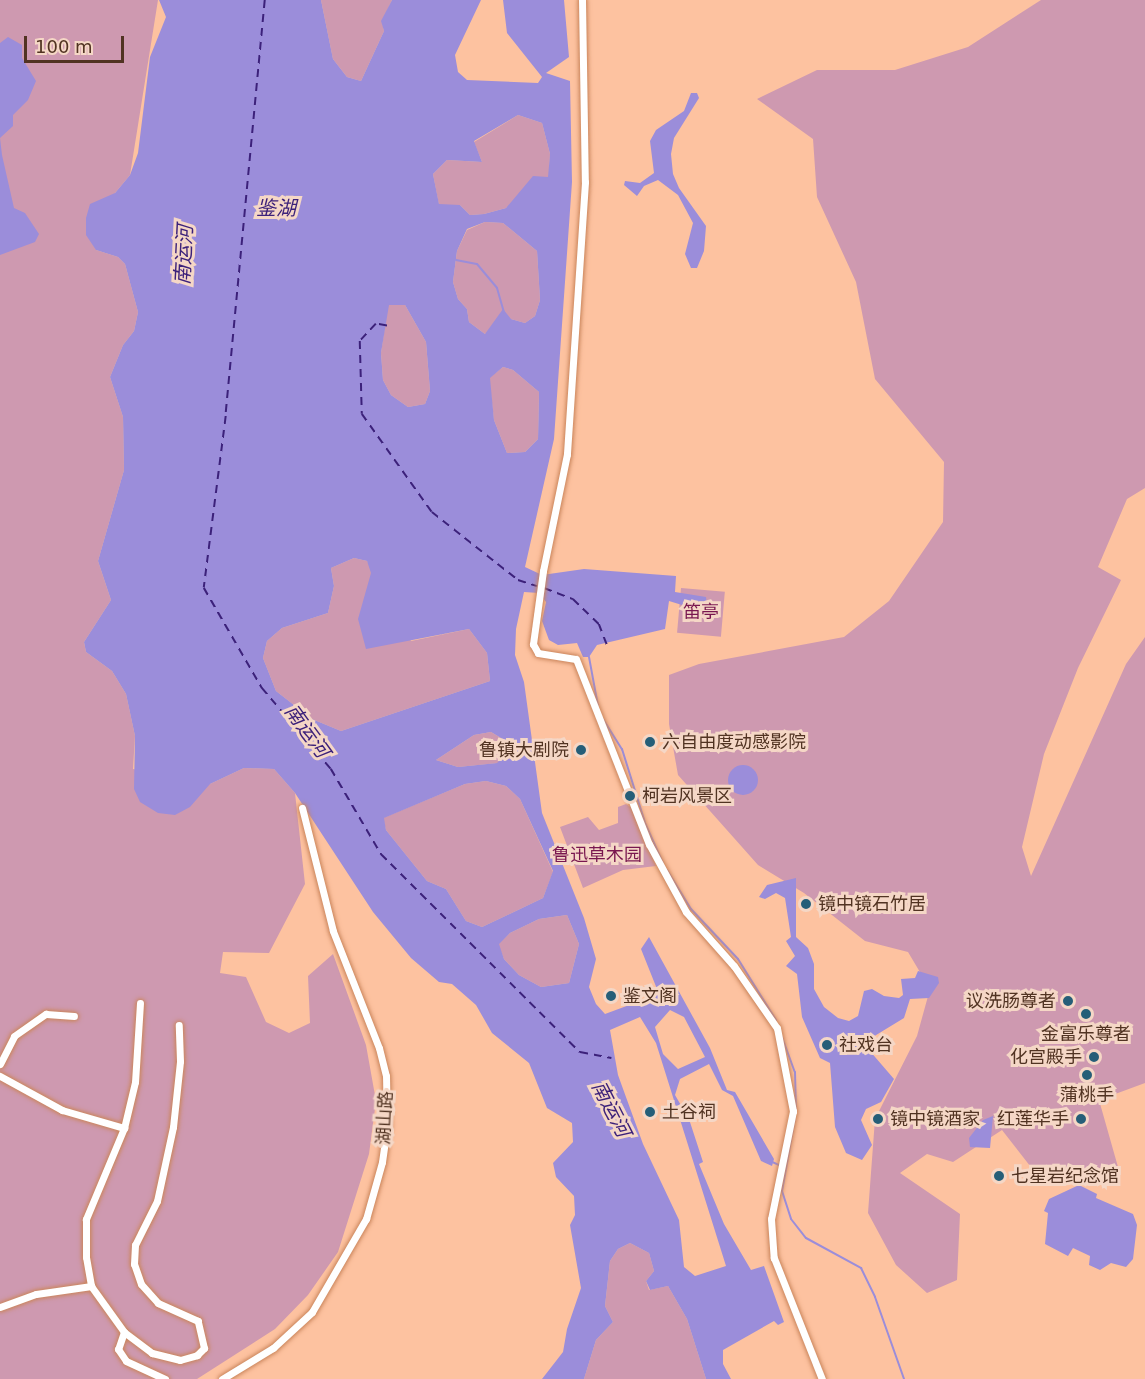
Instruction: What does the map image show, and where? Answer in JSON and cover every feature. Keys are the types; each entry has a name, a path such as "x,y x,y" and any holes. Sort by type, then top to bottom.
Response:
{"street":[{"path":"582,0 585,182 568,438 543,571 533,644 538,653 576,659 649,844 686,912 734,966 777,1028 793,1111 771,1219 774,1258 822,1379"},
{"name":"湖山路","path":"222,1379 273,1348 312,1312 366,1220 382,1162 388,1105 384,1066 333,931 302,808"},
{"path":"140,1003 135,1082 124,1128 86,1219 91,1286 124,1332 152,1353 180,1360 197,1355 204,1348 198,1321 159,1303 141,1284 134,1264 135,1245 157,1201 172,1127 180,1061 179,1025"},
{"path":"0,1064 14,1036 46,1014 74,1016"},
{"path":"0,1076 62,1110 124,1128"},
{"path":"0,1307 36,1294 91,1286"},
{"path":"124,1332 118,1349 126,1361 165,1379"}],"green space":[{"path":"0,0 158,0 130,175 115,193 96,250 118,257 125,264 138,312 134,331 123,345 110,377 123,417 124,470 98,561 111,600 84,642 86,652 112,671 126,694 135,736 133,769 210,784 244,768 274,769 295,793 305,884 269,953 223,952 220,973 246,977 266,1022 289,1033 310,1023 308,976 333,954 366,1045 376,1101 369,1154 338,1252 308,1295 275,1329 197,1379 0,1379"},
{"path":"321,0 392,0 382,21 384,31 361,81 347,77 333,59"},
{"path":"1041,0 1145,0 1145,488 1127,499 1098,567 1121,580 1078,668 1044,754 1022,847 1031,876 1126,664 1145,637 1145,1083 1099,1100 1118,1167 1080,1183 1034,1171 1002,1130 953,1162 927,1154 900,1173 960,1214 957,1280 927,1293 896,1265 868,1213 875,1119 917,1036 930,989 908,952 865,941 804,893 758,865 678,775 669,724 669,675 699,664 844,637 889,601 943,522 944,462 875,379 856,282 817,197 813,139 757,99 817,70 895,70 968,47"},
{"path":"518,115 542,123 550,154 549,178 506,208 484,214 470,215 460,205 439,205 433,174 447,160 482,162 474,142"},
{"path":"485,222 503,223 537,251 540,300 535,316 525,323 511,319 485,334 469,322 467,309 458,299 453,282 457,251 467,230"},
{"path":"388,305 405,305 426,342 430,391 425,404 408,407 391,395 383,380 381,353"},
{"path":"503,367 513,370 539,392 538,439 525,452 507,453 494,420 489,378"},
{"path":"354,558 367,561 411,641 469,629 487,653 490,681 341,731 312,719 276,691 263,658 267,641 282,628 328,613 334,586 331,568"},
{"name":"笛亭","path":"681,588 725,592 721,637 677,633"},
{"path":"491,732 506,741 507,754 498,763 458,767 436,760 474,735"},
{"path":"486,781 506,786 520,799 553,872 543,898 482,927 466,921 446,889 427,881 386,830 383,818 465,784"},
{"name":"鲁迅草木园","path":"626,804 632,808 656,866 623,870 583,888 560,827 588,817 599,830 618,823 618,807"},
{"path":"567,915 579,944 569,983 541,987 519,975 504,959 498,944 510,933 539,919"},
{"path":"630,1243 649,1253 654,1271 646,1281 649,1290 668,1286 687,1319 706,1379 584,1379 596,1340 613,1322 605,1306 610,1261 618,1249"}],"water":[{"name":"鉴湖","path":"159,0 321,0 333,59 347,77 361,81 384,31 381,21 392,0 481,0 455,55 458,72 467,80 538,83 542,77 507,33 503,0 564,0 569,57 546,73 570,81 572,182 554,439 525,567 542,575 584,569 676,576 675,592 706,597 707,605 695,609 669,601 665,629 597,645 589,657 583,657 577,643 558,645 549,640 542,621 546,602 539,593 524,592 516,629 515,655 524,682 542,813 584,918 596,959 589,987 596,1004 605,1014 659,994 641,949 649,937 710,1048 727,1090 735,1092 774,1159 772,1166 761,1161 733,1096 722,1090 709,1064 680,1079 675,1095 689,1119 703,1162 699,1164 724,1224 751,1270 764,1266 784,1322 778,1325 774,1321 723,1350 723,1364 731,1379 706,1379 687,1319 668,1286 650,1290 646,1281 654,1271 649,1253 630,1243 618,1249 610,1261 605,1306 613,1322 596,1340 584,1379 542,1379 563,1352 567,1329 581,1288 570,1225 575,1215 574,1196 556,1177 553,1163 573,1142 572,1123 547,1108 529,1063 492,1033 476,1005 452,984 439,982 411,958 373,912 295,793 274,769 244,768 210,784 190,807 175,815 158,813 140,802 134,789 135,736 126,694 112,671 86,652 84,642 111,600 98,561 124,470 123,417 110,377 123,345 134,331 138,312 125,264 118,257 96,250 86,235 86,218 90,204 115,193 130,175 138,153 150,57 166,17","holes":["518,115 542,123 550,154 548,177 533,176 506,208 484,214 470,215 460,205 439,204 433,174 447,160 482,162 474,141","485,222 503,223 537,251 540,300 535,316 525,323 511,319 503,309 485,334 469,322 467,309 458,299 453,282 457,251 467,229","389,305 405,305 426,342 430,391 425,404 408,407 391,395 383,380 381,353","503,367 513,370 539,392 538,439 525,452 507,453 494,420 490,378","354,558 367,561 371,573 358,619 366,649 469,629 487,653 490,681 341,731 312,719 276,691 263,658 267,641 282,628 328,613 334,586 331,568","491,732 506,741 507,753 497,763 458,767 436,760 474,735","486,781 506,786 520,799 553,871 543,898 482,927 466,921 446,889 427,881 386,830 384,818 465,784","567,915 579,944 569,983 541,987 519,975 504,959 499,944 510,933 539,919","670,1010 684,1017 705,1057 678,1069 663,1054 655,1027","640,1017 656,1043 726,1266 695,1276 684,1267 679,1220 643,1144 618,1075 610,1030"]},
{"path":"8,37 22,45 22,58 36,81 28,100 13,115 13,126 0,138 0,43"},
{"path":"691,93 697,93 699,98 674,138 671,154 673,174 679,188 706,226 704,251 697,268 691,268 685,254 693,223 678,195 658,180 644,186 637,196 624,185 625,181 640,183 654,173 650,141 656,130 684,111"},
{"path":"0,138 14,208 25,213 39,234 35,242 0,255"},
{"path":"743,765 749,766 757,774 757,786 749,794 743,795 737,794 729,786 728,780 729,774 737,766"},
{"path":"796,878 796,937 808,948 814,964 814,989 824,1007 838,1018 849,1021 858,1016 864,991 872,989 884,996 899,998 903,995 901,979 915,978 918,971 938,977 939,983 929,998 910,999 904,1018 863,1043 894,1079 881,1102 866,1109 861,1120 872,1145 862,1160 846,1153 835,1127 830,1063 820,1058 802,1017 797,974 786,966 795,956 786,941 791,937 785,898 776,893 765,899 759,897 767,885"},
{"path":"993,1116 990,1148 970,1147 969,1138 983,1120"},
{"path":"1079,1185 1097,1194 1096,1198 1133,1214 1137,1225 1133,1259 1126,1267 1111,1263 1100,1270 1089,1265 1090,1256 1073,1248 1068,1256 1045,1244 1048,1213 1044,1211 1049,1199"}],"waterway":[{"path":"456,260 477,264 497,288 504,313"},
{"path":"589,657 598,706"},
{"path":"603,719 622,749 645,823 663,863"},
{"path":"667,870 691,909 738,959 776,1020"},
{"path":"782,1037 795,1072 796,1113"},
{"path":"795,1118 782,1191 791,1219 806,1238 861,1268 875,1297 904,1379"},
{"path":"770,1161 781,1166"}],"ferry route":[{"path":"265,0 226,416 204,588 262,688 331,769 381,854 580,1052 611,1058"},
{"path":"387,326 376,324 360,341 362,414 432,512 518,580 537,586"},
{"path":"544,588 573,599 599,624 608,648"}],"place":[{"name":"六自由度动感影院","path":"650,742"},
{"name":"鲁镇大剧院","path":"581,750"},
{"name":"柯岩风景区","path":"630,796"},
{"name":"镜中镜石竹居","path":"806,904"},
{"name":"鉴文阁","path":"611,996"},
{"name":"议洗肠尊者","path":"1068,1001"},
{"name":"金富乐尊者","path":"1086,1014"},
{"name":"社戏台","path":"827,1045"},
{"name":"化宫殿手","path":"1094,1057"},
{"name":"蒲桃手","path":"1087,1075"},
{"name":"土谷祠","path":"650,1112"},
{"name":"镜中镜酒家","path":"878,1119"},
{"name":"红莲华手","path":"1081,1119"},
{"name":"七星岩纪念馆","path":"999,1176"}],"water label":[{"name":"南运河","path":"184,255"},
{"name":"南运河","path":"307,731"},
{"name":"南运河","path":"611,1109"}]}
